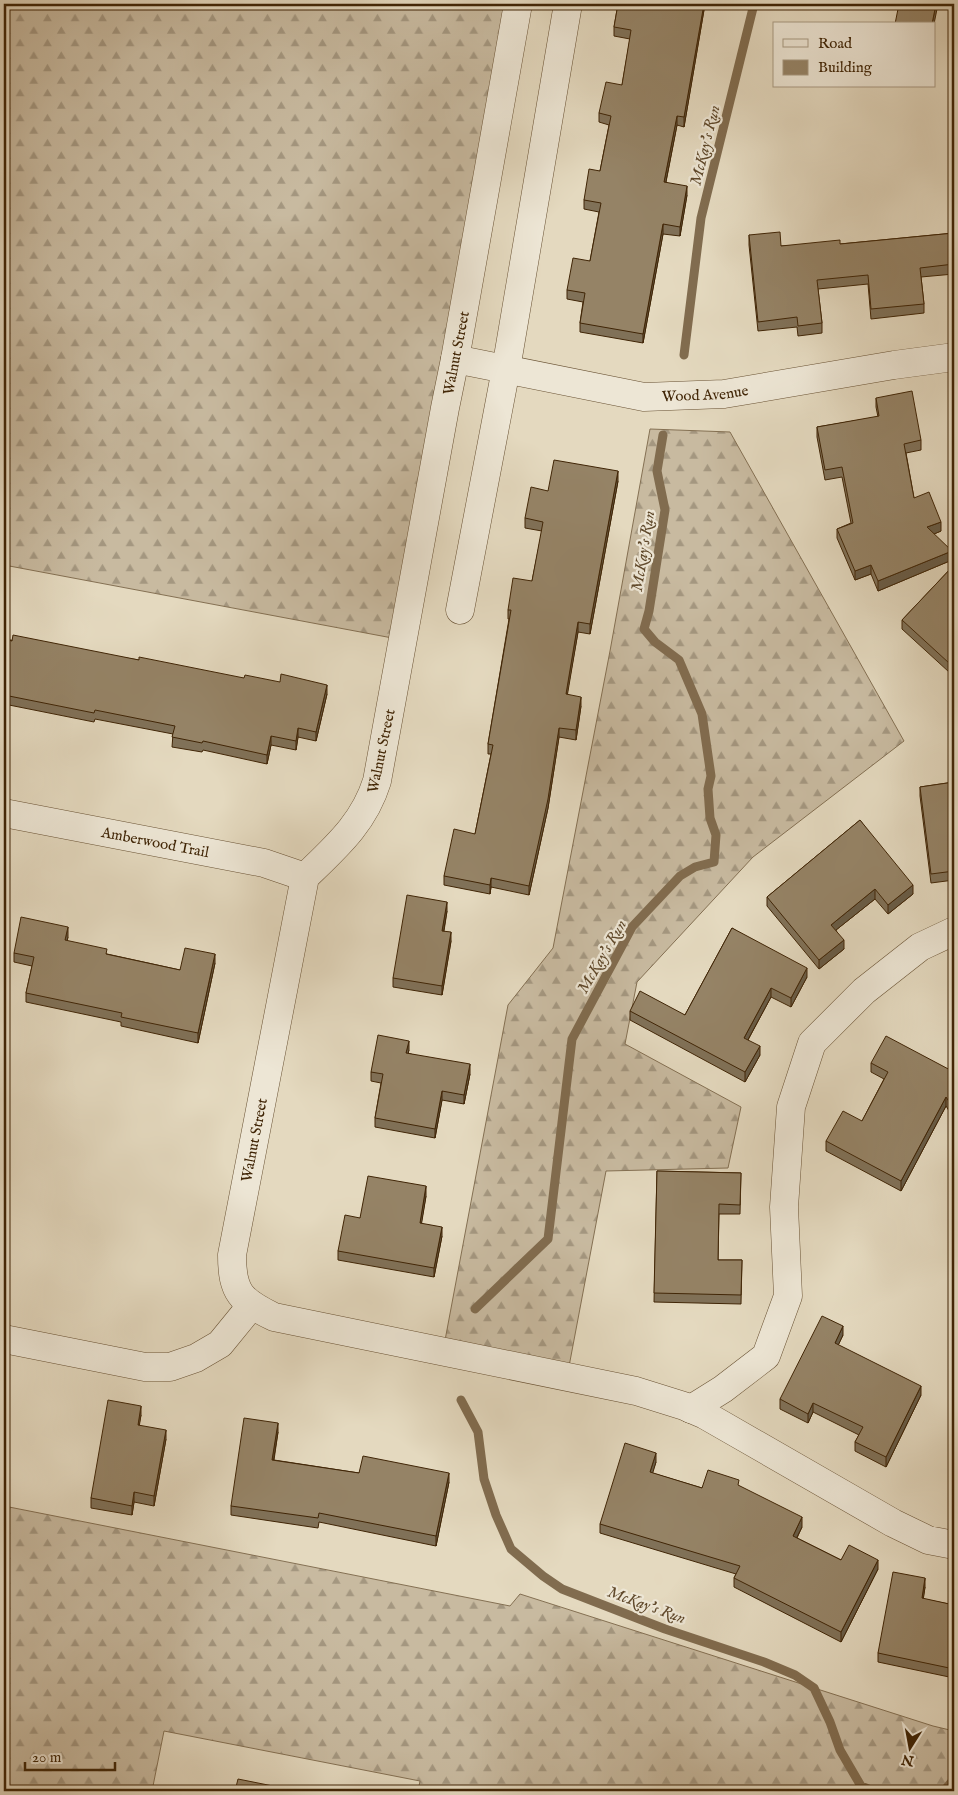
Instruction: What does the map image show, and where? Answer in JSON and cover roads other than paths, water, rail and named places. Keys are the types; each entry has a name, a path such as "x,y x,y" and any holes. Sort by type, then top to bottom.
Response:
{"street":[{"name":"Walnut Street","path":"518,4 378,781 372,798 349,834 305,877 232,1255 232,1271 236,1288 252,1306 274,1317 636,1391 691,1409 893,1523 928,1540 954,1545"},
{"path":"460,610 506,369 568,4"},
{"name":"Wood Avenue","path":"455,358 644,397 724,394 894,365 954,357"},
{"name":"Amberwood Trail","path":"4,813 264,863 305,877"},
{"path":"691,1409 723,1389 766,1356 788,1296 784,1207 791,1107 812,1043 864,990 920,947 954,931"},
{"path":"4,1339 145,1367 170,1367 196,1358 220,1344 252,1306"}],"waterway":[{"name":"McKay's Run","path":"684,355 701,218 754,4"},
{"name":"McKay's Run","path":"475,1309 548,1239 572,1039 632,927 680,876 695,867 714,862 716,835 710,818 708,789 711,776 702,714 679,660 655,642 644,629 649,611 665,510 657,471 663,435"},
{"name":"McKay's Run","path":"461,1400 478,1432 484,1479 496,1515 511,1549 562,1589 665,1629 764,1662 795,1675 814,1688 830,1722 840,1750 861,1786 873,1791"},
{"name":"McKay's Run","path":"944,1791 954,1779"}]}
